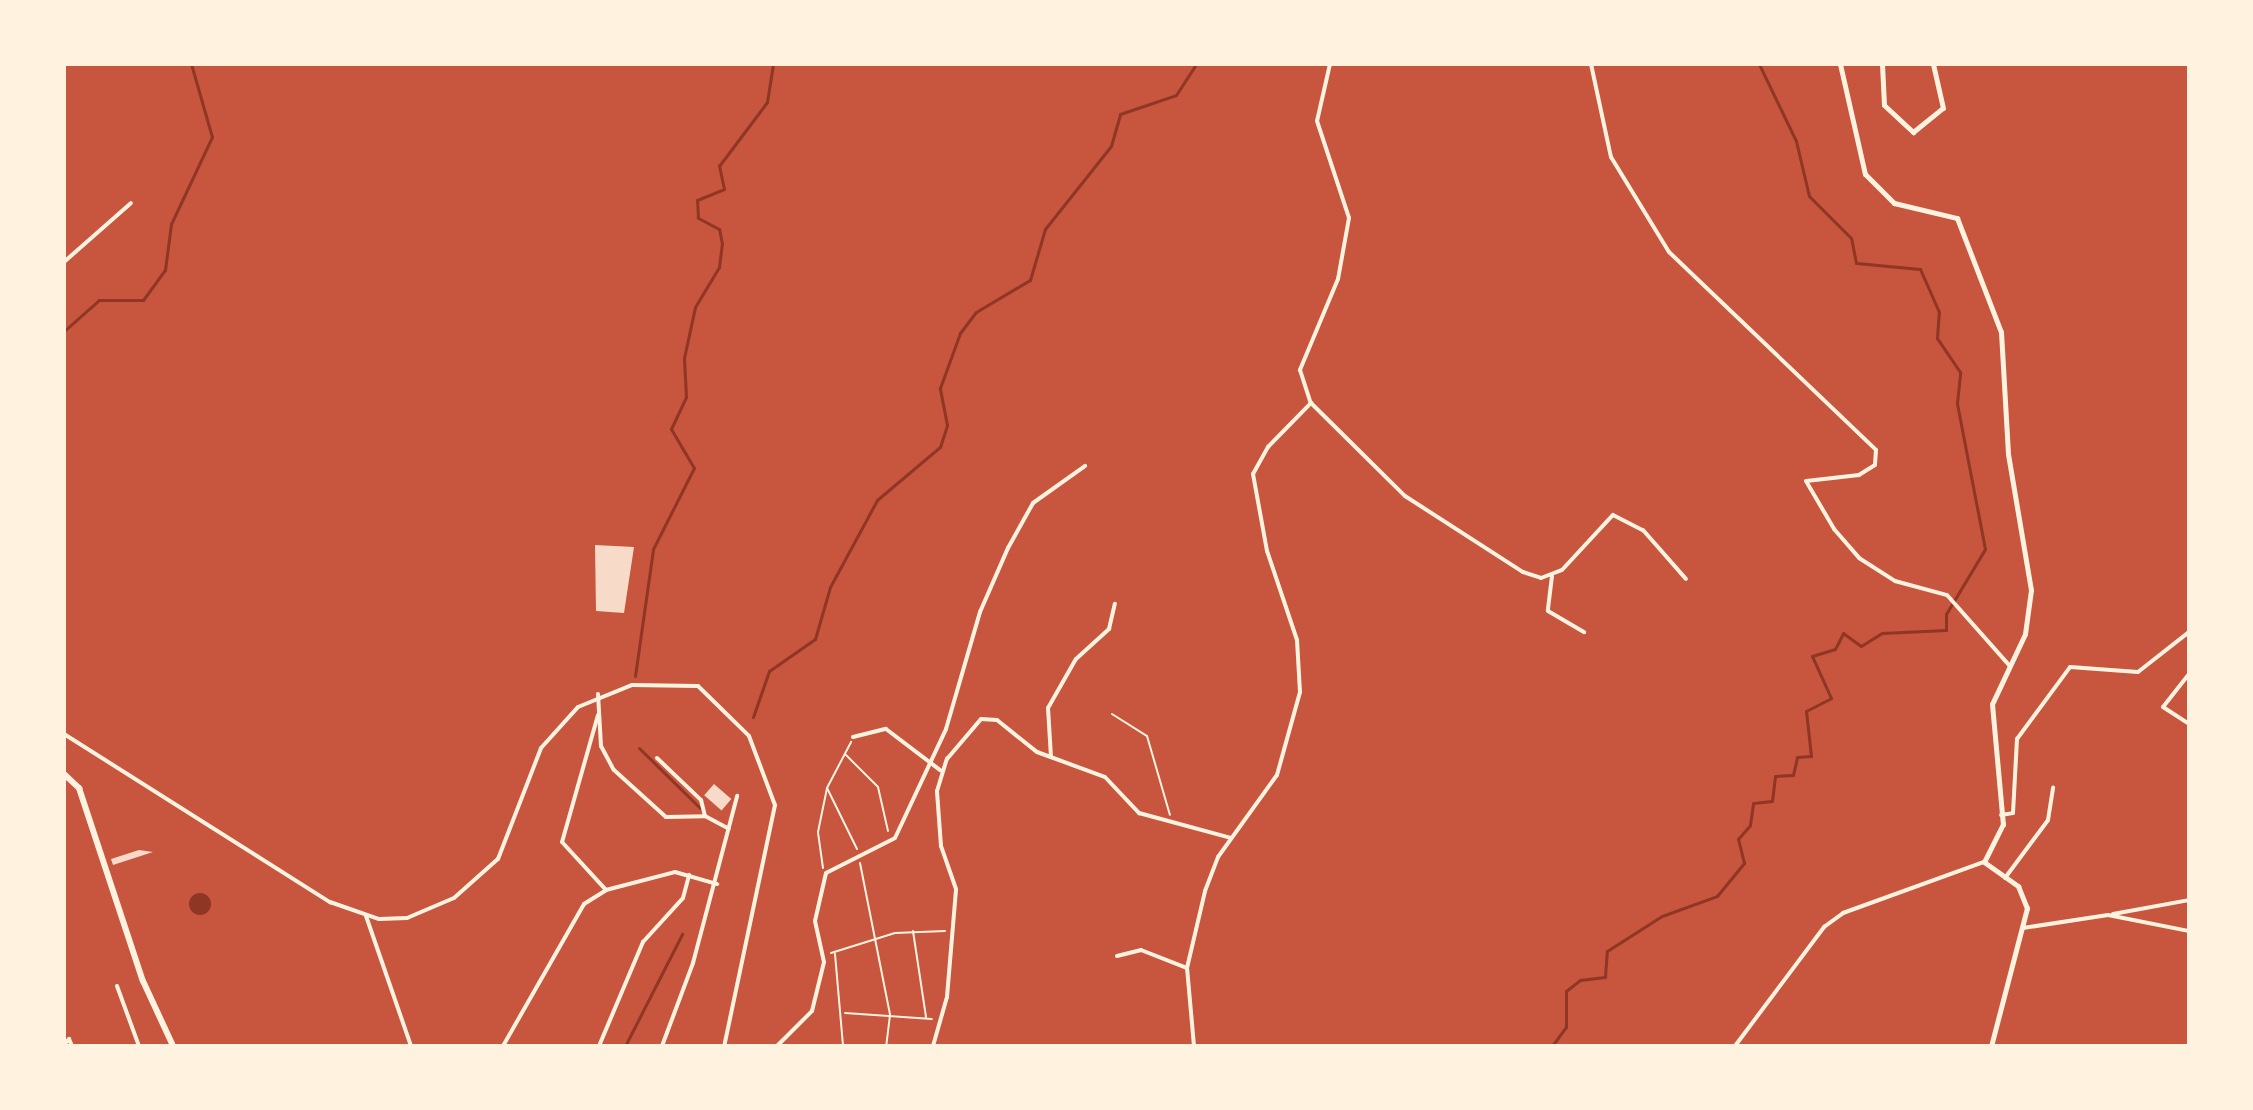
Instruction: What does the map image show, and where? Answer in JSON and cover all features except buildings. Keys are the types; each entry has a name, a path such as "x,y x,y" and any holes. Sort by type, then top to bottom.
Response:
{"main road":[{"path":"64,774 79,788 143,981 173,1046"}],"street":[{"path":"1330,64 1317,121 1349,218 1347,241 1327,312 1300,370 1311,403 1429,514 1506,564 1552,576"},
{"path":"1591,64 1611,157 1669,252 1876,450 1869,470 1848,478 1811,475 1807,490 1850,551 1895,581 1947,595 2009,665"},
{"path":"1840,64 1865,174 1894,203 1957,218 2001,332 2008,454 2031,590 2025,634 1992,704 2001,815 1984,862"},
{"path":"1882,64 1884,105 1913,132 1943,108 1933,64"},
{"path":"64,262 131,203"},
{"path":"1194,1046 1187,968 1205,891 1231,838 1277,775 1300,692 1297,640 1267,551 1253,474 1268,447 1311,403"},
{"path":"777,1046 812,1011 822,950 815,921 826,873 861,849 886,844 929,764 1008,548 1033,503 1085,466"},
{"path":"1584,632 1548,611 1552,576 1613,515 1643,530 1686,579"},
{"path":"1051,757 1048,708 1076,659 1109,629 1115,604"},
{"path":"2001,815 2013,813 2017,739 2070,667 2138,672 2189,632"},
{"path":"2189,674 2163,698 2172,719 2189,724"},
{"path":"64,734 310,891 366,916 422,914 486,873 506,843 541,748 564,718 598,694 657,682 698,686 749,736 774,791 771,848 724,1046"},
{"path":"598,694 605,757 658,812 674,819 705,816 729,829"},
{"path":"598,715 562,842 606,890"},
{"path":"933,1046 941,1020 956,889 938,828 940,770 986,717 1051,757 1105,777 1139,813 1231,838"},
{"path":"853,737 886,729 940,770"},
{"path":"657,758 701,800 705,816"},
{"path":"2005,878 2048,820 2053,787"},
{"path":"662,1046 717,884 737,796"},
{"path":"1984,862 2026,900 2023,928 1991,1046"},
{"path":"1735,1046 1824,927 1843,913 1984,862"},
{"path":"503,1046 584,904 606,890 689,875 717,884"},
{"path":"599,1046 643,942 683,898 689,875"},
{"path":"2023,928 2189,900"},
{"path":"2108,915 2189,931"},
{"path":"366,916 411,1046"},
{"path":"1117,956 1141,950 1187,968"},
{"path":"117,986 139,1046"},
{"path":"64,1045 69,1039 72,1046"}],"path":[{"path":"1112,714 1147,736 1171,820"},
{"path":"826,873 818,832 827,788 853,737"},
{"path":"846,755 885,800 886,844"},
{"path":"913,931 926,1019"},
{"path":"822,950 835,954 873,939 913,931 951,931"},
{"path":"873,939 890,1015 886,1046"},
{"path":"835,954 845,1013 843,1046"},
{"path":"845,1013 941,1020"}],"shaded area":[{"path":"200,893 208,896 211,904 208,912 200,915 192,912 189,904 192,896"}],"waterway":[{"path":"64,331 99,300 143,300 165,270 171,224 212,137 191,64"},
{"path":"635,676 653,549 694,468 671,429 686,397 684,358 695,307 719,267 722,244 719,229 698,218 697,200 724,189 719,166 767,102 773,64"},
{"path":"753,717 769,671 815,639 830,587 877,500 940,447 947,425 940,388 960,333 976,312 1030,280 1045,229 1111,146 1120,114 1176,95 1196,64"},
{"path":"1552,1046 1566,1027 1566,991 1580,980 1605,977 1607,951 1662,916 1717,896 1744,863 1738,839 1750,825 1753,803 1772,801 1775,776 1793,775 1797,757 1811,756 1806,711 1831,698 1812,656 1835,649 1843,633 1861,646 1882,633 1946,630 1946,614 1985,549 1957,403 1960,372 1937,338 1939,312 1920,269 1856,263 1851,238 1809,196 1796,141 1759,64"},
{"path":"639,748 700,808"},
{"path":"625,1046 682,934"}]}
